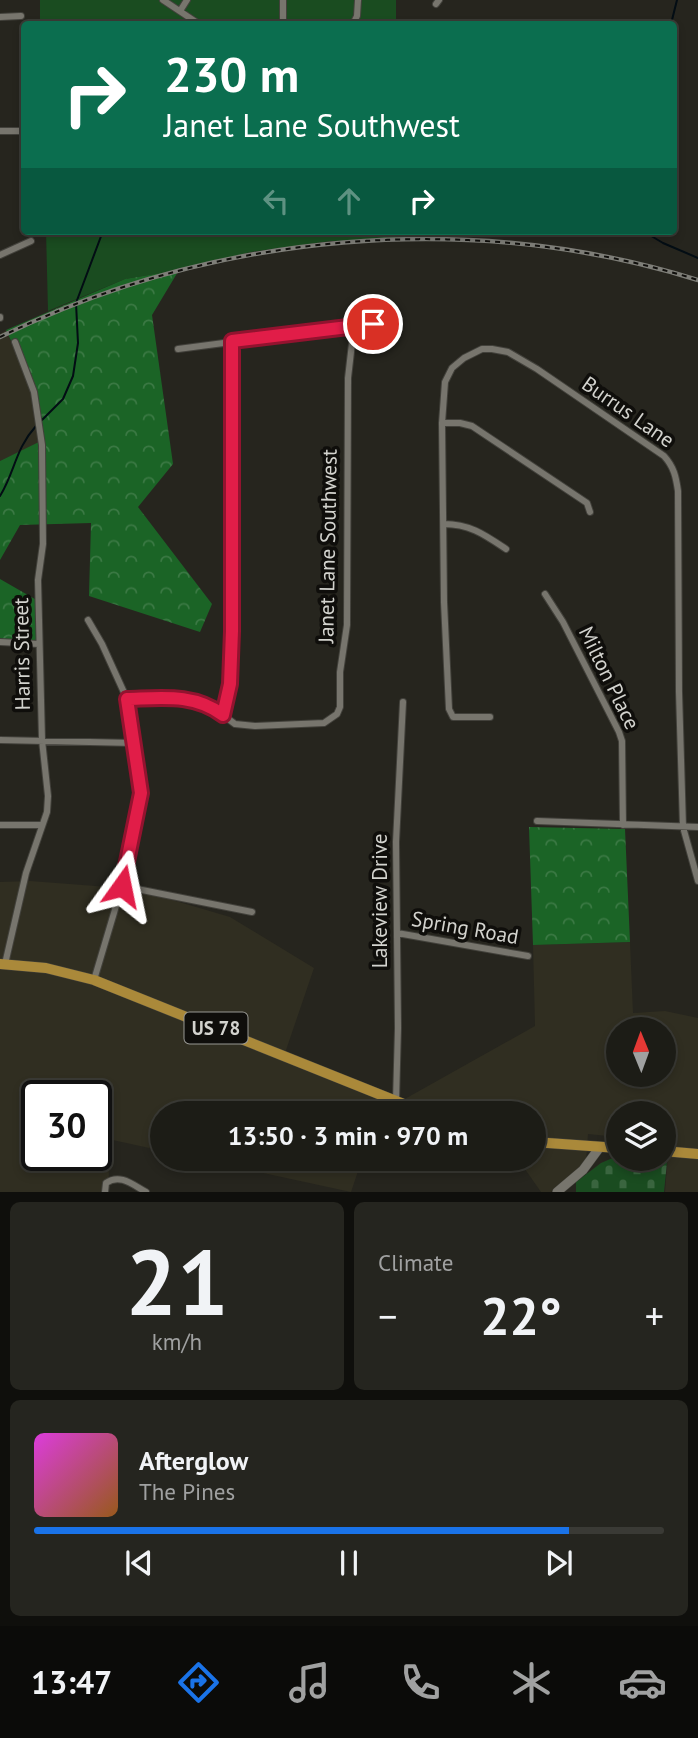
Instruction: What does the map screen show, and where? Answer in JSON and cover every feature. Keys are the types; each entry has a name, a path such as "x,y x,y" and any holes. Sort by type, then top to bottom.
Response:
{"main road":[{"name":"US 78","path":"2,964 46,968 94,980 396,1101"},
{"path":"546,1143 606,1147"},
{"path":"676,1153 698,1154"}],"street":[{"path":"163,0 195,21"},
{"path":"180,11 187,0"},
{"path":"282,0 283,21"},
{"path":"355,21 358,16 358,0"},
{"path":"0,17 21,16"},
{"path":"0,131 21,131"},
{"path":"0,255 30,241"},
{"path":"177,349 393,321"},
{"name":"Janet Lane Southwest","path":"127,699 196,700 211,706 235,723 255,726 324,723 332,719 340,707 340,672 347,625 348,378 354,326"},
{"path":"223,715 230,684 232,631 232,341"},
{"name":"Harris Street","path":"2,964 48,796 42,740 39,644 38,580 43,544 42,445 34,392 15,342"},
{"name":"Burrus Lane","path":"442,424 445,382 452,369 464,358 482,349 492,349 508,352 537,369 664,456 672,465 678,491 678,691 684,827"},
{"path":"490,717 453,717 449,709 442,424 460,423 486,435 587,503 590,512"},
{"path":"444,524 475,528 506,549"},
{"name":"Milton Place","path":"545,594 563,622 619,732 622,741 623,825"},
{"path":"88,620 127,699 141,793 122,886 94,980"},
{"path":"0,642 39,644"},
{"name":"Lakeview Drive","path":"396,1101 396,842 403,702"},
{"path":"0,740 134,743"},
{"path":"537,821 698,827"},
{"path":"0,825 42,825"},
{"path":"684,827 698,881"},
{"path":"122,886 251,912"},
{"name":"Spring Road","path":"397,933 528,956"},
{"path":"557,1192 583,1170 600,1147"},
{"path":"104,1192 106,1183 113,1178 121,1178 146,1192"}],"shaded area":[{"path":"6,330 27,375 43,441 0,461 0,334"},
{"path":"30,881 135,889 230,917 314,968 284,1056 403,1100 535,1026 533,945 630,942 633,1013 665,1011 698,1018 698,1192 665,1192 667,1171 676,1171 676,1101 606,1101 606,1136 588,1134 586,1162 551,1192 541,1192 526,1171 546,1171 546,1101 150,1101 150,1148 112,1140 112,1080 21,1080 21,1171 109,1171 109,1182 107,1192 0,1192 0,882"},
{"path":"254,1171 358,1171 351,1192"}],"green space":[{"path":"40,0 396,0 396,21 40,21"},
{"path":"46,235 408,235 409,239 331,241 251,252 179,270 125,279 48,311"},
{"path":"179,270 152,315 173,464 138,507 212,604 200,632 89,596 91,523 20,525 0,560 0,461 43,440 27,375 6,330 125,279"},
{"path":"0,579 40,602 41,643 0,639"},
{"path":"529,827 625,829 630,942 533,945"},
{"path":"606,1161 606,1171 666,1171 664,1192 576,1192 576,1182"}],"waterway":[{"path":"672,21 677,0"},
{"path":"42,420 63,399 73,376 78,343 76,303 102,235"},
{"path":"650,235 698,258"},
{"path":"0,496 19,452 36,426"}],"railway":[{"path":"0,337 82,301 168,274 255,254 344,243 433,239 523,244 611,258 698,280"}],"route":[{"path":"122,886 141,793 127,699 196,700 223,715 230,684 234,512 232,341 373,324"}]}
